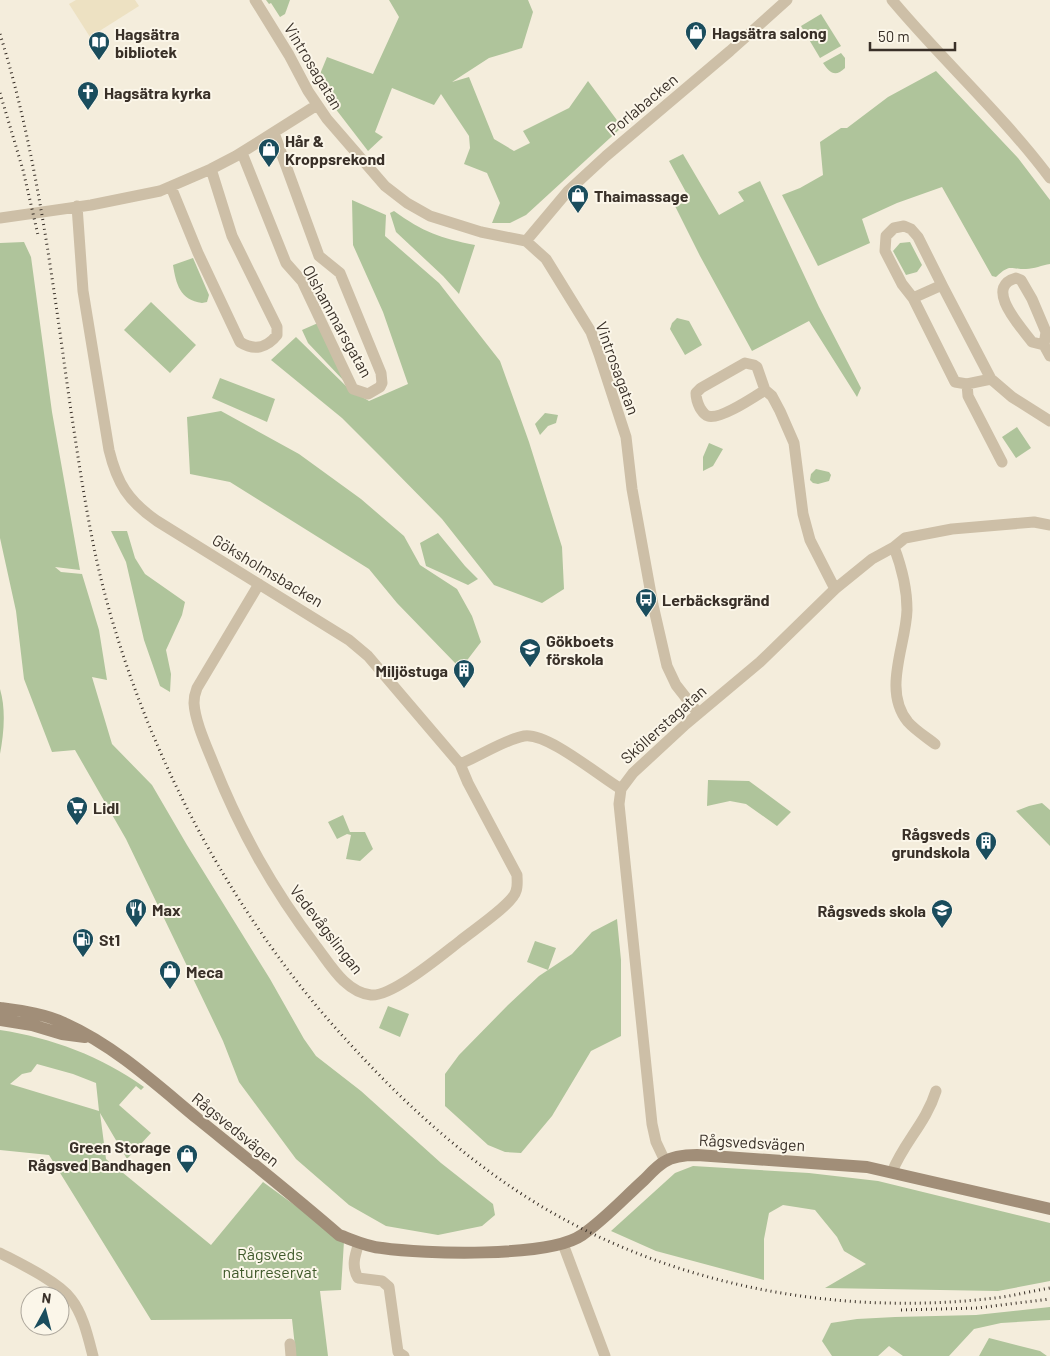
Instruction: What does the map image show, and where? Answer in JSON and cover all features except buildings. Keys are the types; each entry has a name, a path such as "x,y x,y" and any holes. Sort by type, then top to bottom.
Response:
{"street":[{"name":"Vintrosagatan","path":"255,0 326,119 385,186 419,211 461,227 526,241 546,259 591,332 599,354 626,437 632,489 647,573 667,666 676,685 698,713"},
{"name":"Porlabacken","path":"526,241 568,191 787,0"},
{"path":"892,0 920,34 971,86 1025,146 1050,178"},
{"path":"0,218 160,191 211,169 242,152 317,104"},
{"name":"Olshammarsgatan","path":"242,152 286,262 302,281 353,389 368,394 380,387 382,382 381,373 340,273 319,256 274,133"},
{"path":"171,186 198,253 240,342 249,348 262,347 277,335 277,327 232,236 211,169"},
{"name":"Göksholmsbacken","path":"77,206 83,291 109,450 120,484 128,497 149,516 336,631 362,651 460,764"},
{"path":"991,379 967,384 955,382 913,298 902,284 885,251 886,236 894,228 904,226 912,229 918,237 991,379 1012,397 1050,421"},
{"path":"1044,345 1032,342 1007,307 1002,293 1003,284 1008,280 1016,278 1021,280 1032,299 1046,332 1044,345 1050,356"},
{"path":"913,298 942,285"},
{"path":"765,390 724,413 714,416 708,416 703,413 696,399 696,393 700,388 744,363 754,364 757,367 765,390 772,396 794,443 803,514 810,540 835,589"},
{"path":"967,384 968,396 1002,462"},
{"name":"Sköllerstagatan","path":"665,1161 656,1142 652,1124 619,804 621,789 633,773 698,713 760,662 835,589 872,559 894,547 905,538 952,529 1034,522 1050,525"},
{"path":"894,547 903,570 906,591 906,613 896,679 898,701 908,722 934,744"},
{"name":"Vedevågslingan","path":"259,584 196,688 195,710 205,744 229,803 256,858 290,912 341,979 353,989 370,995 391,990 445,953 508,902 516,891 517,875 468,783 460,764"},
{"path":"460,764 518,738 532,735 548,741 621,789"},
{"name":"Rågsvedsvägen","path":"0,1008 51,1018 93,1038 168,1093 339,1235 359,1243 381,1248 421,1252 533,1250 563,1244 580,1236 594,1225 665,1161 684,1155 841,1164 892,1172 1050,1209"},
{"name":"Rågsvedsvägen","path":"0,1020 32,1025 62,1034 93,1038"},
{"path":"892,1172 897,1159 918,1130 931,1107 936,1090"},
{"path":"359,1243 354,1264 355,1272 358,1278 382,1281 389,1288 398,1352 404,1356"},
{"path":"563,1244 605,1356"},
{"path":"0,1253 47,1280 71,1298 85,1330 93,1356"},
{"path":"290,1344 292,1356"}],"green space":[{"path":"266,0 290,0 285,14 280,17 271,3 269,4"},
{"path":"389,0 528,0 533,12 522,48 489,58 452,82 469,77 494,139 514,151 530,143 523,131 569,108 588,81 622,127 526,215 510,223 492,223 500,203 487,173 464,164 470,148 469,136 441,94 434,105 392,88 375,132 383,137 368,151 328,99 318,79 327,57 373,74 399,17"},
{"path":"821,14 841,46 820,58 801,26"},
{"path":"841,53 845,58 845,68 838,73 832,73 823,63"},
{"path":"936,71 1018,158 1050,200 1050,264 1029,269 1011,268 996,277 992,276 942,187 897,203 862,219 870,243 818,266 782,195 800,188 823,175 820,142 841,128 847,128 888,97"},
{"path":"683,154 719,215 744,201 738,192 760,181 819,307 861,388 857,397 809,321 752,351 675,206 687,201 687,194 669,161"},
{"path":"352,200 386,215 385,236 439,283 500,361 529,442 562,547 564,589 542,603 494,585 442,519 384,460 342,418 271,360 296,337 349,389 369,401 408,384 383,312 353,245"},
{"path":"394,211 432,233 475,245 459,294 443,276 396,232 390,213"},
{"path":"24,242 31,257 52,412 80,570 55,567 61,572 82,574 99,630 107,680 92,677 112,744 152,785 316,1056 361,1091 441,1163 493,1204 495,1215 482,1226 438,1235 386,1226 349,1205 296,1159 239,1082 223,1041 126,839 75,750 52,752 24,679 16,611 0,538 0,243"},
{"path":"910,242 922,265 917,272 906,275 893,251 900,243"},
{"path":"193,258 209,295 207,302 195,301 184,295 176,279 173,265"},
{"path":"151,302 196,345 170,373 124,330"},
{"path":"677,318 689,321 702,345 685,355 670,329 672,323"},
{"path":"318,323 344,381 308,343 302,330"},
{"path":"220,378 275,399 267,422 212,398"},
{"path":"221,411 299,454 361,499 404,536 420,565 457,589 472,616 481,642 465,663 456,664 397,603 369,569 230,482 190,474 187,417"},
{"path":"545,413 558,415 556,423 548,426 540,435 535,424"},
{"path":"1017,427 1031,448 1016,458 1002,437"},
{"path":"709,443 723,449 713,466 703,471 703,457"},
{"path":"816,469 829,472 831,475 829,481 818,484 813,483 810,480 811,474"},
{"path":"111,531 127,531 135,558 145,574 185,602 182,615 166,650 171,674 170,692 160,686 144,640 126,562"},
{"path":"438,533 478,579 468,585 426,566 420,543"},
{"path":"0,689 4,721 0,754"},
{"path":"708,780 749,781 791,812 777,826 746,804 730,801 707,806"},
{"path":"1042,803 1050,810 1050,846 1016,811"},
{"path":"343,815 350,832 365,832 373,849 360,861 346,859 351,835 347,834 337,839 328,822"},
{"path":"617,919 621,960 621,1036 591,1051 552,1116 521,1153 505,1152 488,1145 445,1106 445,1074 459,1055 539,976 572,954 592,932"},
{"path":"535,941 556,948 548,970 527,962"},
{"path":"388,1006 409,1014 400,1037 379,1028"},
{"name":"Rågsveds naturreservat","path":"0,1030 57,1043 93,1057 128,1076 144,1087 141,1090 136,1086 119,1105 151,1133 127,1159 100,1113 106,1159 211,1245 263,1182 344,1241 341,1290 320,1291 328,1356 296,1356 292,1319 151,1320 49,1155 0,1150","holes":["37,1064 73,1074 96,1083 99,1111 10,1084 22,1074 31,1072"]},
{"path":"693,1166 809,1173 878,1181 1050,1223 1050,1281 998,1291 825,1288 866,1264 844,1251 837,1237 815,1210 783,1205 769,1213 764,1239 764,1280 656,1251 611,1231 675,1173"},
{"path":"1050,1307 1050,1320 1001,1323 974,1329 949,1356 903,1356 889,1346 878,1356 832,1356 822,1341 831,1323 857,1319 976,1315"},
{"path":"989,1338 1040,1351 1047,1356 979,1356"}],"shaded area":[{"path":"76,0 135,0 139,6 90,37 69,4"}],"railway":[{"path":"0,34 25,126 43,221 79,465 93,545 113,623 130,675 150,727 196,826 253,921 319,1009 398,1094 426,1120 486,1169 518,1192 551,1212 602,1238 655,1260 710,1277 766,1290 823,1299 880,1303 938,1303 995,1298 1050,1288"},
{"path":"0,93 23,170 38,235"},
{"path":"901,1310 977,1308 1050,1299"}],"place":[{"name":"Hagsätra salong","path":"696,51"},
{"name":"Hagsätra bibliotek","path":"99,61"},
{"name":"Hagsätra kyrka","path":"88,111"},
{"name":"Hår & Kroppsrekond","path":"269,168"},
{"name":"Thaimassage","path":"578,214"},
{"name":"Lerbäcksgränd","path":"646,618"},
{"name":"Gökboets förskola","path":"530,668"},
{"name":"Miljöstuga","path":"464,689"},
{"name":"Lidl","path":"77,826"},
{"name":"Rågsveds grundskola","path":"986,861"},
{"name":"Max","path":"136,928"},
{"name":"Rågsveds skola","path":"942,929"},
{"name":"St1","path":"83,958"},
{"name":"Meca","path":"170,990"},
{"name":"Green Storage Rågsved Bandhagen","path":"187,1174"}]}
